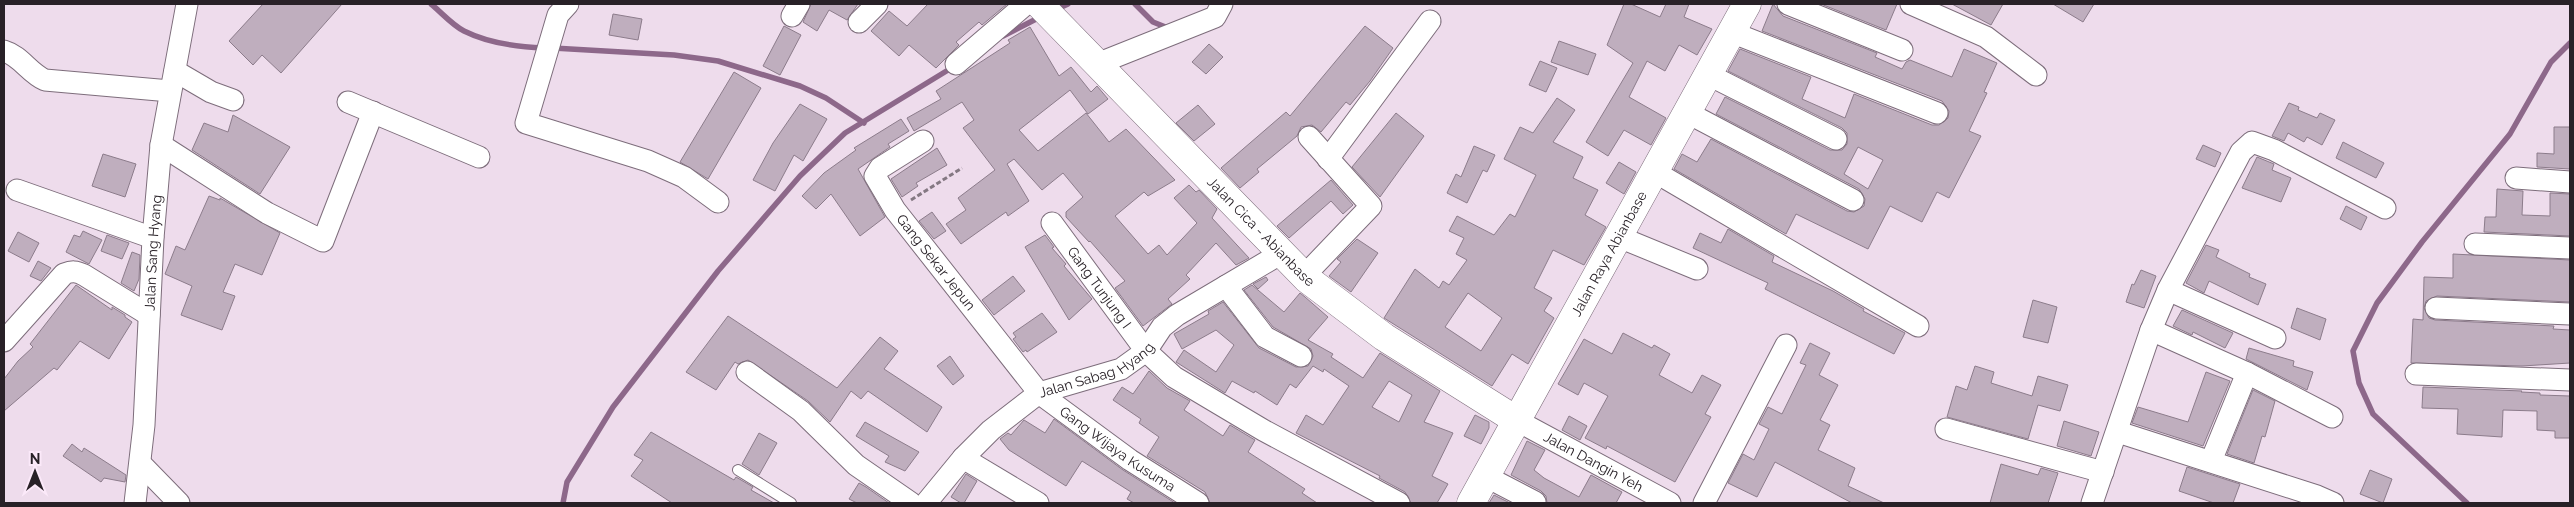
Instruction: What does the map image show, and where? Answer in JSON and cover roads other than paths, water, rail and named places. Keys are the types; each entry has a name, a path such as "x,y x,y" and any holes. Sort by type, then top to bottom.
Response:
{"street":[{"name":"Jalan Sang Hyang","path":"135,503 141,464 152,238 161,145 187,4"},
{"path":"860,22 877,4"},
{"path":"956,64 1026,4"},
{"name":"Jalan Cica - Abianbase","path":"1039,4 1280,254 1304,276 1384,338 1516,420"},
{"path":"1097,64 1215,17 1222,4"},
{"name":"Jalan Raya Abianbase","path":"1471,503 1747,4"},
{"path":"1788,4 1902,50"},
{"path":"1911,4 1986,37 2036,74"},
{"path":"563,9 532,98 526,123 648,161 684,177 718,202"},
{"path":"1328,159 1430,21"},
{"path":"1731,32 1937,113"},
{"path":"4,50 12,53 37,77 45,80 172,81 233,100"},
{"path":"1709,74 1836,139"},
{"path":"348,102 479,157"},
{"path":"161,145 267,212 323,241 373,112"},
{"path":"1688,113 1853,200"},
{"path":"1304,276 1371,206 1309,137"},
{"name":"Gang Sekar Jepun","path":"923,141 880,168 875,176 895,210 1039,393"},
{"path":"2092,503 2118,432 2151,330 2168,290 2226,176 2241,152 2252,142 2274,150 2385,208"},
{"path":"1655,172 1918,326"},
{"path":"2516,178 2570,182"},
{"path":"17,190 152,238"},
{"name":"Gang Tunjung I","path":"1052,224 1146,351 1174,376 1213,402 1399,503"},
{"path":"1619,236 1697,269"},
{"path":"2475,244 2570,248"},
{"name":"Jalan Sabag Hyang","path":"926,503 963,458 991,430 1039,393 1121,369 1146,351 1162,327 1177,315 1280,254"},
{"path":"4,341 64,274 70,272 76,271 84,275 149,315"},
{"path":"1226,286 1265,337 1301,356"},
{"path":"2168,290 2274,338"},
{"path":"2436,308 2570,314"},
{"path":"2151,330 2247,373 2332,417"},
{"path":"1704,503 1786,345"},
{"path":"747,372 801,411 856,465 912,503"},
{"path":"2211,461 2247,373"},
{"path":"2416,374 2570,380"},
{"name":"Gang Wijaya Kusuma","path":"1039,393 1130,460 1198,503"},
{"name":"Jalan Dangin Yeh","path":"1516,420 1670,503"},
{"path":"1946,429 2103,472"},
{"path":"2118,432 2211,461 2332,503"},
{"path":"963,458 1038,503"},
{"path":"141,464 179,503"},
{"path":"1485,476 1535,502"}],"lane":[{"path":"738,470 791,503"}],"waterway":[{"path":"431,4 455,25 483,39 523,47 544,48"},
{"path":"1055,10 1068,4"},
{"path":"1135,4 1153,22 1168,28"},
{"path":"1003,36 1042,16"},
{"path":"2467,503 2373,414 2359,383 2353,351 2377,303 2422,242 2510,134 2551,62 2570,43"},
{"path":"553,48 674,55 718,61 800,86 826,98 864,123"},
{"path":"563,503 567,482 613,407 718,271 800,176 845,133 953,67"}]}
